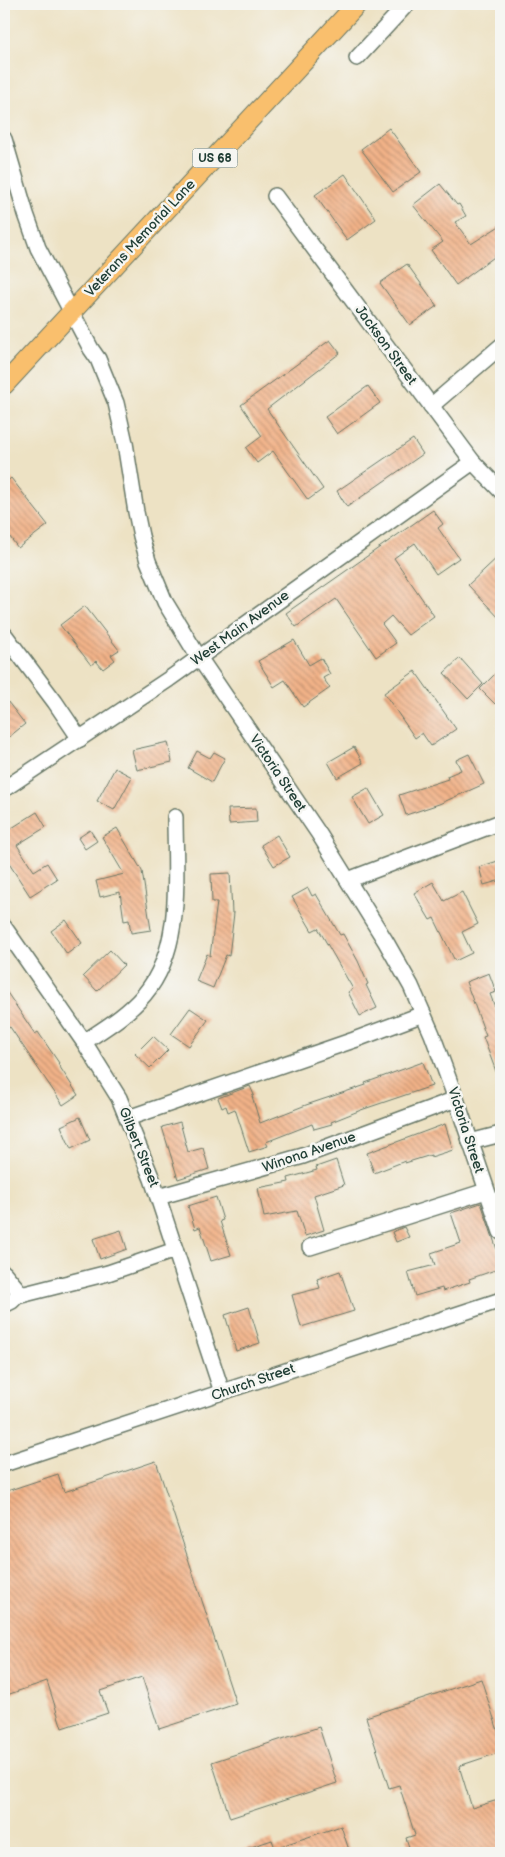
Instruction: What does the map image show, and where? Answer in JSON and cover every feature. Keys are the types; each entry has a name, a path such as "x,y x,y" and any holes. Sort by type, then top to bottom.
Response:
{"main road":[{"name":"Veterans Memorial Lane","path":"4,385 357,4"}],"street":[{"path":"357,58 407,4"},
{"name":"Victoria Street","path":"4,139 38,248 98,359 116,403 125,443 136,512 148,561 165,602 310,820 386,942 411,986 456,1099 501,1232"},
{"name":"Jackson Street","path":"275,196 473,462 501,491"},
{"path":"431,406 501,346"},
{"name":"West Main Avenue","path":"4,789 200,657 473,462"},
{"path":"4,634 80,739"},
{"path":"84,1042 122,1016 144,996 167,955 175,904 175,817"},
{"path":"348,880 501,822"},
{"name":"Gilbert Street","path":"4,927 84,1042 114,1090 128,1118 158,1197 222,1392"},
{"path":"128,1118 354,1040 423,1014"},
{"name":"Winona Avenue","path":"158,1197 303,1156 456,1099"},
{"path":"470,1142 501,1134"},
{"path":"310,1247 486,1190"},
{"path":"17,1296 108,1272 175,1250"},
{"path":"4,1273 18,1290 17,1296 12,1302 4,1305"},
{"name":"Church Street","path":"4,1464 501,1300"}],"building":[{"path":"389,128 421,172 393,192 361,149"},
{"path":"345,174 376,219 347,240 315,195"},
{"path":"440,184 457,205 459,204 466,216 455,222 471,244 501,225 501,252 456,285 431,250 443,242 413,205"},
{"path":"407,264 437,306 410,325 380,283"},
{"path":"330,340 340,353 267,409 323,489 308,500 273,451 257,463 246,448 262,436 241,405"},
{"path":"368,386 380,403 337,434 325,417"},
{"path":"413,439 423,454 347,507 337,491"},
{"path":"11,478 48,525 18,548 4,529 4,484"},
{"path":"433,510 443,524 438,528 459,558 436,574 415,543 394,558 434,616 408,635 391,616 382,624 396,643 376,657 336,599 296,627 286,613"},
{"path":"501,554 501,620 468,585"},
{"path":"85,606 119,650 111,655 115,660 103,669 96,661 91,665 60,625"},
{"path":"294,640 309,665 321,658 330,674 323,678 330,688 303,707 285,680 274,687 258,661"},
{"path":"460,658 483,684 468,699 444,673"},
{"path":"501,668 501,698 495,704 480,689"},
{"path":"415,671 456,729 431,746 422,733 415,738 384,693"},
{"path":"4,697 25,724 4,741"},
{"path":"168,742 172,762 137,770 132,750"},
{"path":"354,747 363,763 337,778 328,762"},
{"path":"197,751 210,758 214,752 225,758 212,782 188,768"},
{"path":"469,754 484,784 439,804 406,815 399,795 448,779 447,776 461,770 456,760"},
{"path":"115,768 132,777 114,810 97,801"},
{"path":"368,788 384,815 368,824 352,797"},
{"path":"256,808 257,822 229,824 228,809"},
{"path":"37,812 46,827 17,845 34,871 47,863 57,879 30,896 8,862 4,866 4,833"},
{"path":"117,828 142,871 151,930 131,933 129,920 124,921 120,892 100,897 96,881 124,874 102,837"},
{"path":"90,830 97,841 85,849 78,838"},
{"path":"277,835 290,857 274,866 261,845"},
{"path":"501,860 501,880 484,885 479,867"},
{"path":"230,873 232,913 234,913 229,956 226,955 213,988 196,981 207,954 210,956 217,902 212,902 211,874"},
{"path":"433,882 444,901 462,892 478,924 462,932 472,953 455,961 434,918 430,920 414,893"},
{"path":"308,888 312,896 316,894 340,935 343,934 358,961 368,984 366,985 377,1008 360,1016 348,992 353,989 318,928 312,931 292,897"},
{"path":"66,920 82,943 67,954 51,931"},
{"path":"110,950 124,965 97,991 83,976"},
{"path":"489,973 496,992 490,994 501,1023 500,1082 483,1037 486,1036 466,982"},
{"path":"4,988 35,1034 38,1032 78,1095 63,1105 10,1027 4,1031"},
{"path":"190,1008 208,1020 189,1046 171,1034"},
{"path":"153,1036 168,1050 150,1068 135,1054"},
{"path":"423,1062 432,1086 361,1110 331,1122 332,1124 314,1129 312,1124 266,1142 268,1146 249,1152 235,1109 228,1112 226,1106 222,1108 218,1098 250,1086 254,1095 252,1096 260,1123 366,1085 365,1083"},
{"path":"80,1117 90,1140 71,1149 61,1126"},
{"path":"180,1122 188,1152 203,1148 209,1169 178,1179 162,1127"},
{"path":"445,1124 453,1150 405,1163 405,1161 374,1173 367,1153"},
{"path":"336,1160 344,1185 314,1195 324,1230 305,1236 297,1211 264,1217 258,1188 289,1182 288,1178 317,1170 316,1167"},
{"path":"216,1197 223,1220 220,1221 231,1255 211,1261 200,1227 195,1229 188,1206"},
{"path":"481,1203 501,1261 501,1268 469,1279 470,1282 443,1291 442,1288 415,1296 408,1272 435,1265 431,1253 461,1243 451,1213"},
{"path":"404,1227 409,1237 396,1242 392,1232"},
{"path":"121,1230 127,1249 100,1259 93,1239"},
{"path":"340,1271 354,1311 301,1327 292,1295 320,1288 317,1279"},
{"path":"249,1307 260,1343 236,1351 225,1315"},
{"path":"156,1461 236,1704 159,1729 142,1677 100,1691 108,1713 62,1728 47,1681 4,1696 4,1492 58,1474 64,1492"},
{"path":"481,1679 501,1740 501,1752 459,1766 472,1808 501,1799 501,1853 411,1853 406,1838 415,1835 399,1785 389,1788 366,1717"},
{"path":"319,1727 337,1783 230,1818 212,1762"},
{"path":"341,1826 350,1853 239,1853 239,1851 272,1840 275,1848"}]}
